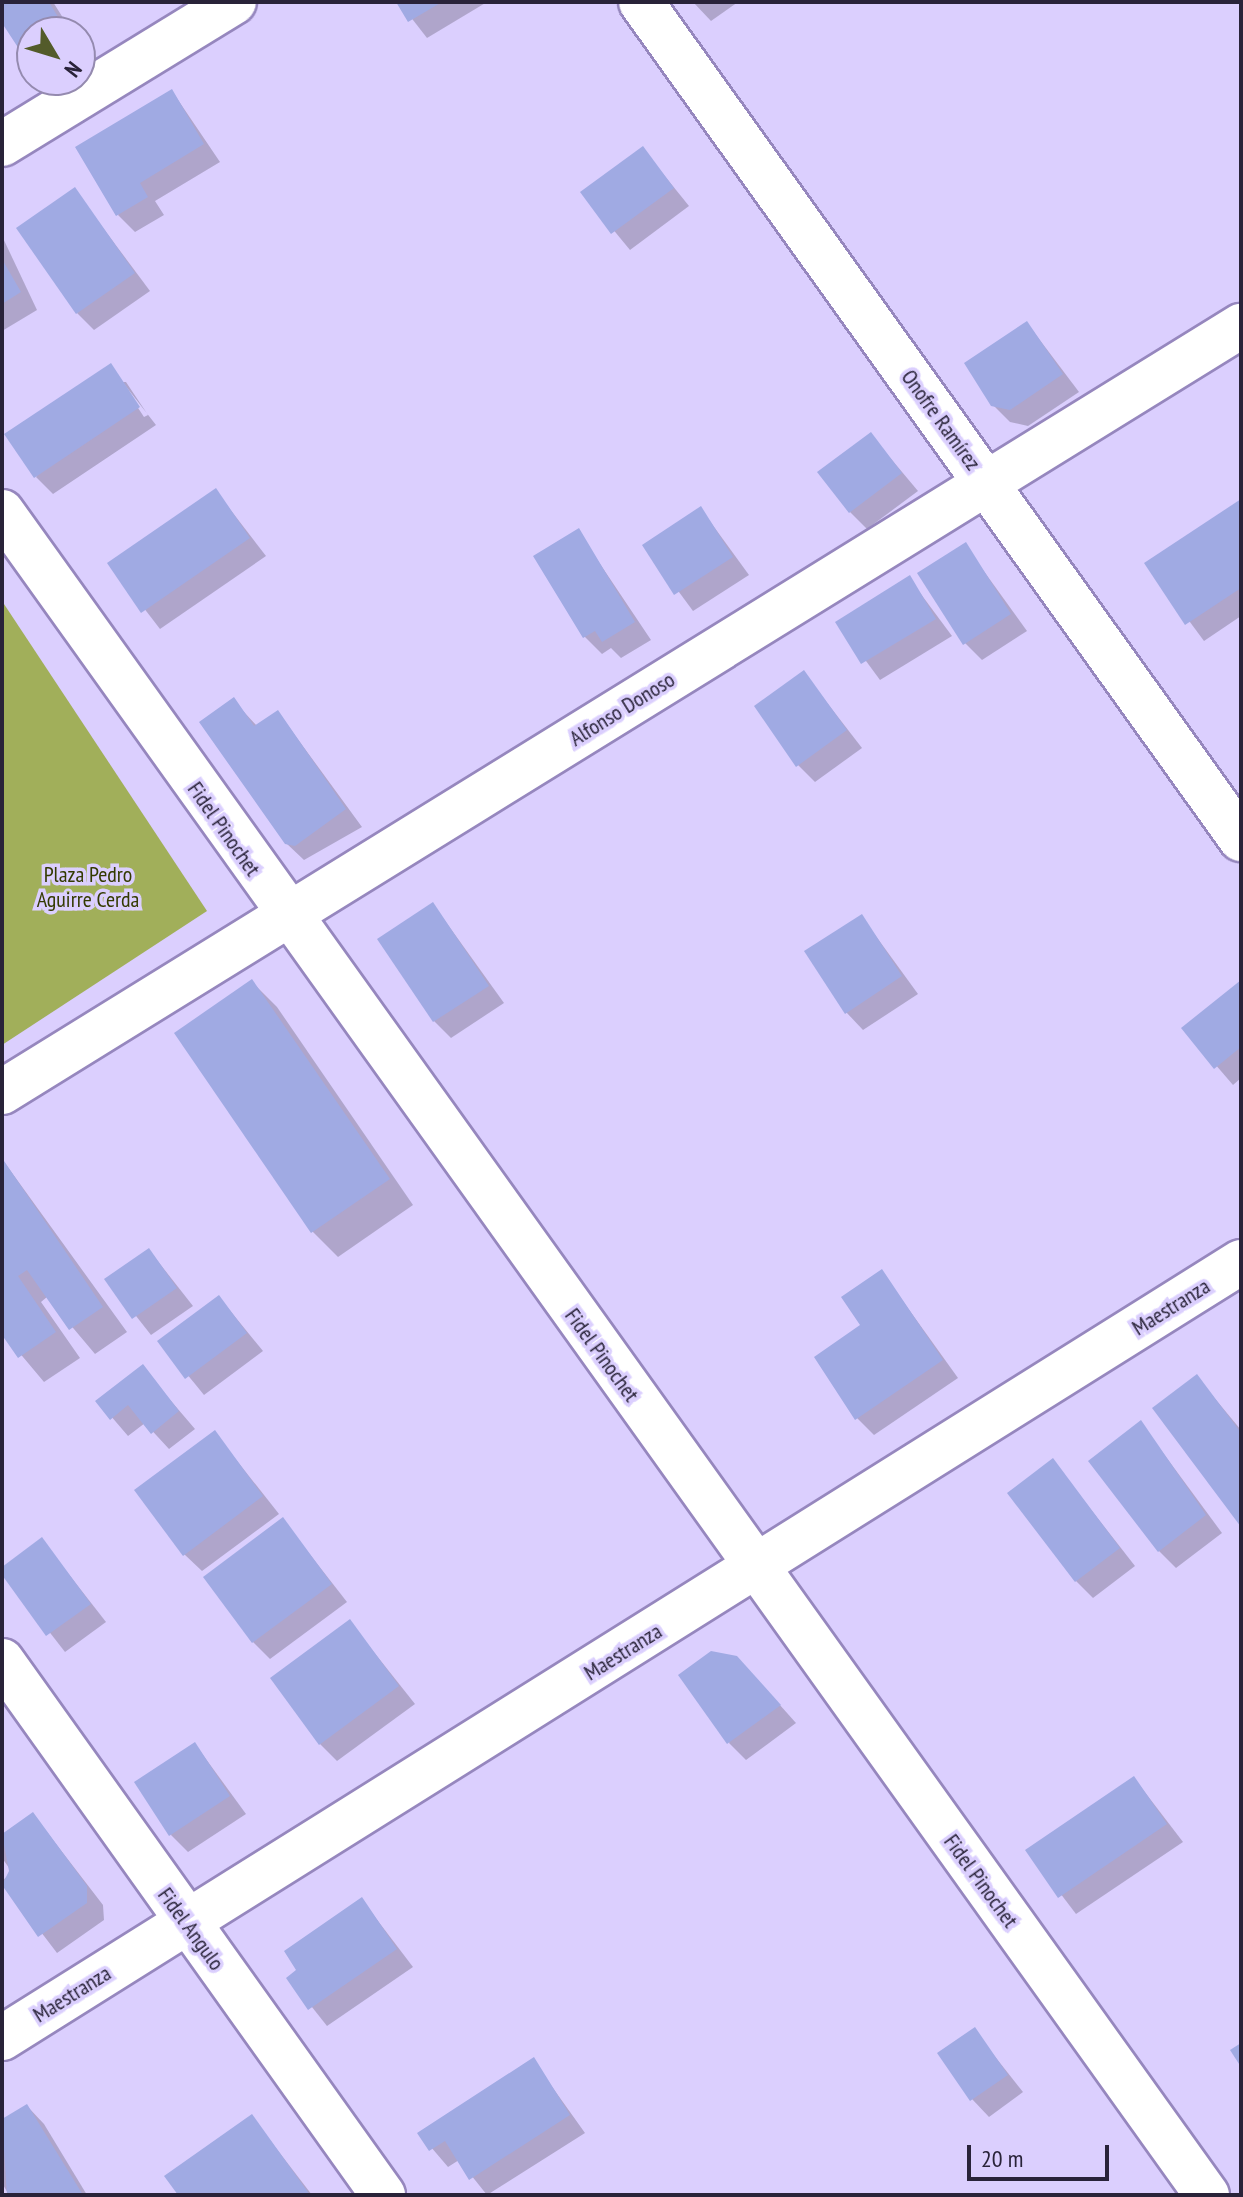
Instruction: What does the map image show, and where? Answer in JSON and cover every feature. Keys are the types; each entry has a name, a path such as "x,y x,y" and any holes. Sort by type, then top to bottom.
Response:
{"street":[{"path":"2,144 234,2"},
{"name":"Onofre Ramírez","path":"641,2 1241,839"},
{"name":"Alfonso Donoso","path":"2,1092 1241,326"},
{"name":"Fidel Pinochet","path":"2,512 285,917 1207,2195"},
{"name":"Maestranza","path":"2,2038 756,1569 1241,1262"},
{"name":"Fidel Angulo","path":"2,1661 383,2195"}],"green space":[{"name":"Plaza Pedro Aguirre Cerda","path":"2,601 207,911 2,1045"}],"building":[{"path":"2,2 49,2 57,16 16,16 16,44 2,23"},
{"path":"396,2 442,2 408,22"},
{"path":"172,89 204,144 140,183 148,197 116,216 75,147"},
{"path":"643,146 674,188 611,234 580,192"},
{"path":"75,187 135,273 76,314 16,228"},
{"path":"2,259 21,292 2,304"},
{"path":"1027,321 1063,374 1010,410 991,406 964,363"},
{"path":"111,363 140,407 34,478 4,434"},
{"path":"871,432 902,473 849,513 817,472"},
{"path":"216,488 250,538 141,613 107,563"},
{"path":"1241,499 1241,588 1185,625 1144,563"},
{"path":"701,506 733,557 674,595 642,545"},
{"path":"579,528 635,622 602,642 595,631 583,638 533,556"},
{"path":"966,542 1011,614 963,645 917,573"},
{"path":"910,575 936,619 861,664 835,622"},
{"path":"804,670 847,730 796,767 754,706"},
{"path":"234,697 254,726 278,710 346,809 295,846 285,844 199,722"},
{"path":"433,902 489,986 433,1022 377,939"},
{"path":"862,914 902,976 845,1014 804,951"},
{"path":"252,979 390,1179 311,1233 174,1033"},
{"path":"1241,980 1241,1047 1214,1069 1181,1028"},
{"path":"2,1158 103,1307 69,1330 27,1270 18,1276 56,1332 18,1358 2,1335"},
{"path":"149,1248 177,1288 132,1319 104,1279"},
{"path":"882,1269 943,1360 855,1420 814,1357 860,1325 841,1297"},
{"path":"219,1295 247,1333 185,1379 157,1341"},
{"path":"143,1364 179,1411 151,1434 128,1405 110,1420 95,1401"},
{"path":"1197,1374 1241,1433 1241,1527 1152,1408"},
{"path":"1141,1420 1206,1515 1158,1552 1088,1461"},
{"path":"215,1430 263,1496 183,1556 134,1490"},
{"path":"1053,1458 1120,1548 1075,1582 1007,1493"},
{"path":"283,1517 332,1584 252,1643 203,1577"},
{"path":"42,1537 91,1604 46,1636 2,1575 2,1567"},
{"path":"350,1619 399,1686 319,1745 270,1678"},
{"path":"711,1651 737,1656 781,1705 727,1744 678,1675"},
{"path":"195,1742 230,1796 169,1836 134,1782"},
{"path":"1134,1776 1167,1824 1058,1898 1025,1850"},
{"path":"33,1812 87,1886 87,1903 38,1937 2,1885 9,1871 2,1834"},
{"path":"362,1897 397,1949 308,2010 286,1978 296,1970 284,1951"},
{"path":"975,2027 1008,2075 970,2101 937,2053"},
{"path":"1241,2043 1241,2067 1230,2050"},
{"path":"534,2057 570,2115 469,2180 445,2141 429,2151 417,2133"},
{"path":"27,2104 83,2195 7,2195 2,2119"},
{"path":"252,2114 310,2195 178,2195 164,2176"}]}
